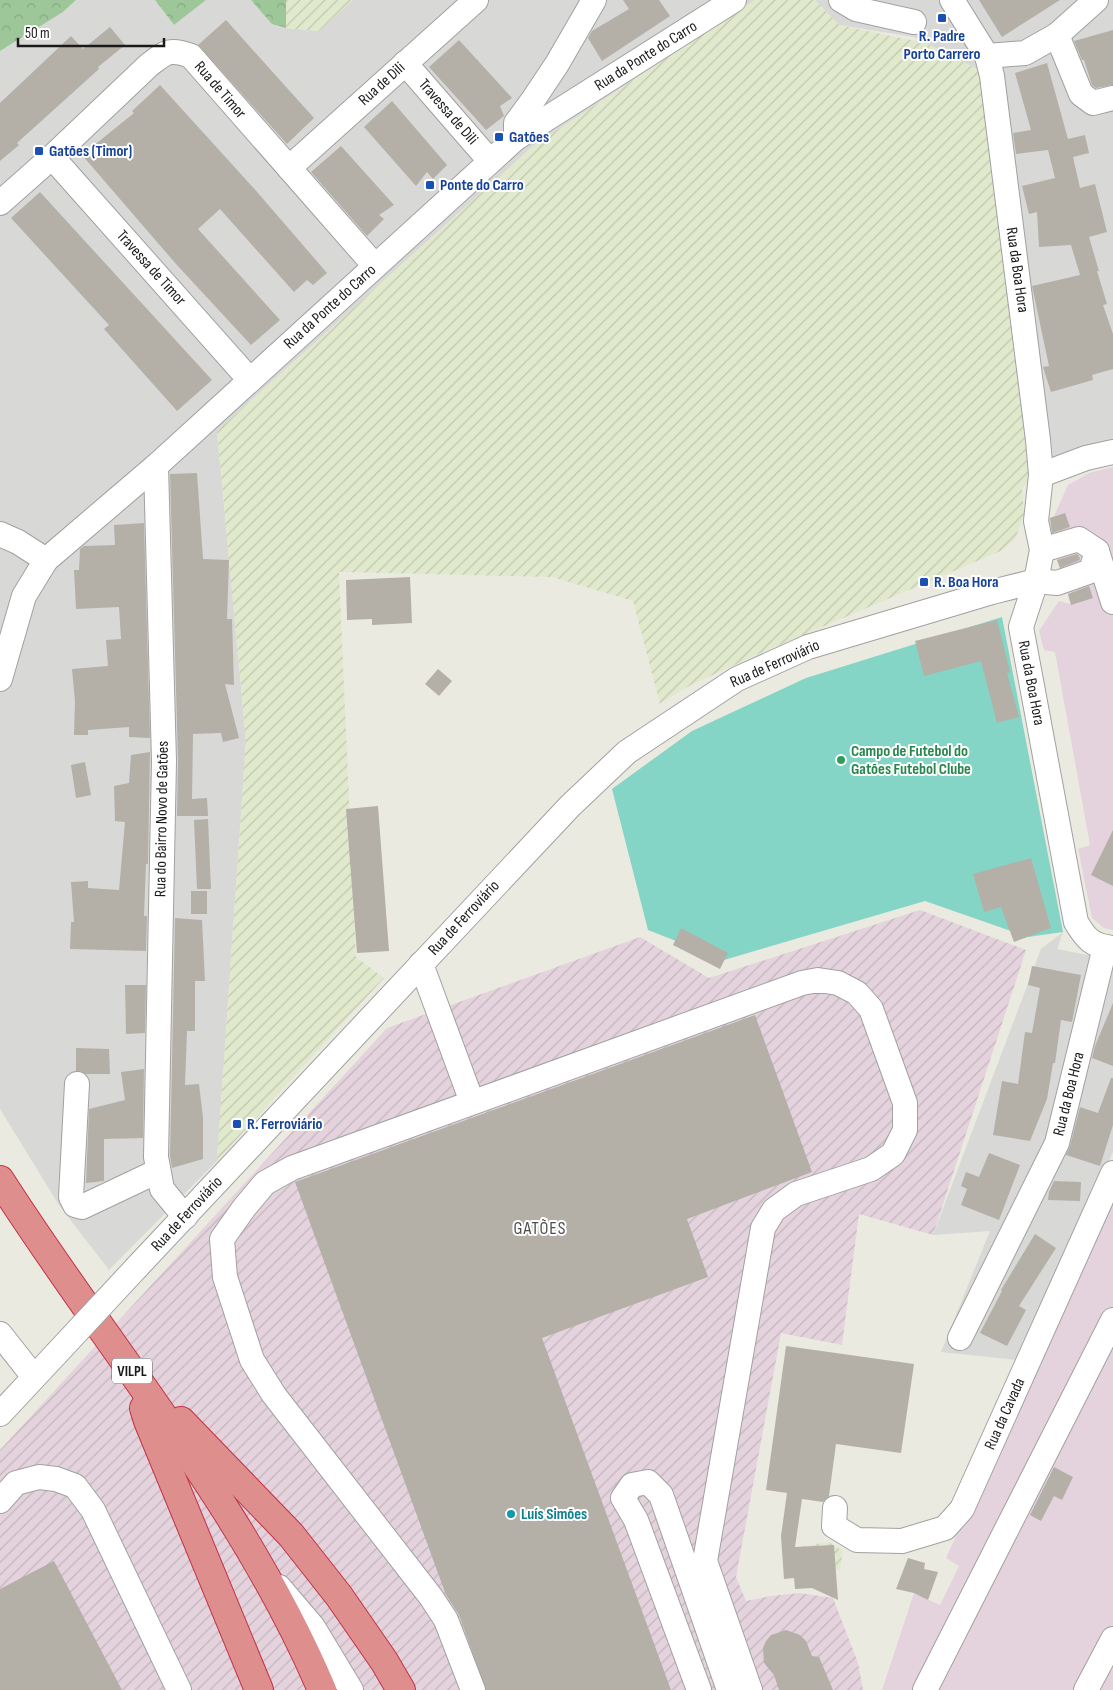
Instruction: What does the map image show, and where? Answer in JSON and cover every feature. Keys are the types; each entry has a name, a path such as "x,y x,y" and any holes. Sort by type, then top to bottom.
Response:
{"highway":[{"name":"VILPL","path":"0,1180 233,1521 259,1566 322,1690"},
{"path":"132,1371 148,1421 259,1690"},
{"path":"132,1371 291,1535 339,1596 384,1661 401,1690"},
{"name":"VILPL","path":"259,1566 294,1618 329,1690"}],"street":[{"name":"Rua de Dili","path":"289,168 476,0"},
{"path":"516,138 516,123 543,86 594,0"},
{"name":"Rua da Ponte do Carro","path":"0,679 24,596 46,560 156,466 516,138 734,0"},
{"path":"841,0 856,9 914,22"},
{"name":"Rua da Boa Hora","path":"952,0 987,56 992,76 1029,360 1041,475 1036,521 1042,550 1036,581 1021,627 1076,922 1087,940 1109,948 1057,1143 960,1338"},
{"path":"987,56 1025,53 1057,35 1096,0"},
{"path":"1057,35 1081,94 1093,103 1113,98"},
{"name":"Rua de Timor","path":"0,203 52,157 149,65 166,52 180,52 190,56 375,266"},
{"name":"Travessa de Dili","path":"405,63 490,161"},
{"name":"Travessa de Timor","path":"52,157 250,380"},
{"path":"1041,475 1086,458 1113,452"},
{"name":"Rua do Bairro Novo de Gatões","path":"156,466 164,761 156,1148 162,1189 185,1217"},
{"path":"0,534 18,542 46,560"},
{"path":"1042,550 1079,539 1105,548 1113,602"},
{"name":"Rua de Ferroviário","path":"0,1414 570,806 627,752 737,679 808,647 1036,581 1056,583 1091,571 1105,548"},
{"path":"421,964 472,1102"},
{"path":"473,1690 446,1620 431,1597 274,1395 252,1360 225,1277 222,1239 265,1183 292,1168 802,983 818,980 838,982 857,993 871,1008 905,1103 905,1130 893,1154 871,1168 796,1194 774,1210 763,1228 705,1561 750,1690"},
{"path":"77,1084 71,1197 76,1205 82,1206 158,1171"},
{"name":"Rua da Cavada","path":"835,1508 834,1526 857,1540 902,1541 944,1528 962,1509 1113,1173"},
{"path":"925,1690 1113,1320"},
{"path":"0,1334 34,1378"},
{"path":"0,1501 16,1483 39,1477 56,1479 75,1486 92,1510 179,1690"},
{"path":"699,1690 636,1520 623,1498 632,1485 648,1482 661,1495 730,1690"},
{"name":"VILPL","path":"259,1566 292,1601 313,1627 351,1690"},
{"path":"1086,1690 1113,1639"}],"shaded area":[{"path":"76,0 155,0 174,25 206,0 251,0 273,24 286,28 319,31 353,0 755,0 533,146 217,431 246,741 217,1161 109,1270 59,1205 0,1109 0,51 63,12"},
{"path":"815,0 1113,0 1113,444 1042,465 979,70 914,37 839,25"},
{"path":"1113,467 1113,930 1104,928 1092,918 1078,849 1090,845 1055,652 1044,650 1039,631 1059,601 1071,604 1044,520 1054,516 1068,485 1089,473"},
{"name":"Campo de Futebol do Gatões Futebol Clube","path":"1002,617 1063,932 1028,937 925,901 724,960 648,930 612,789 692,731 806,678"},
{"path":"920,910 1026,950 933,1235 859,1214 842,1345 781,1333 736,1577 746,1601 800,1593 833,1598 858,1663 863,1690 0,1690 0,1450 387,1028 640,937 709,978"},
{"path":"1063,932 1057,949 1113,960 1113,1152 1017,1360 941,1352 990,1231 933,1235 1041,949"},
{"path":"1113,1192 1113,1690 882,1690 914,1593 940,1605 959,1566 946,1558"}],"green space":[{"path":"0,0 76,0 63,12 0,51"},
{"path":"155,0 206,0 174,25"},
{"path":"251,0 286,0 286,28 272,24"},
{"path":"286,0 353,0 319,31 286,28"},
{"path":"755,0 815,0 839,25 925,43 979,70 1042,465 1022,489 1024,515 1016,537 1003,550 756,655 689,686 660,704 633,601 552,577 339,572 356,957 384,978 217,1161 246,741 217,431 533,146"},
{"path":"829,1542 843,1551 840,1570 792,1565 794,1548"}],"building":[{"path":"623,0 659,0 670,16 602,61 588,38 592,31 629,9"},
{"path":"979,0 1060,0 1002,37"},
{"path":"226,20 314,118 287,144 198,45"},
{"path":"110,27 125,45 98,67 99,69 17,143 19,145 0,161 0,103 71,36 83,49"},
{"path":"1113,30 1113,85 1096,88 1092,85 1084,60 1082,60 1074,41"},
{"path":"459,40 512,98 500,106 504,116 486,130 429,67"},
{"path":"1047,63 1068,139 1085,135 1089,153 1073,157 1080,188 1095,184 1107,232 1089,237 1107,304 1103,305 1113,334 1113,369 1092,375 1093,380 1051,392 1043,367 1049,366 1032,286 1080,275 1071,245 1039,247 1037,212 1029,214 1022,186 1055,178 1048,150 1016,154 1013,133 1031,130 1015,73"},
{"path":"160,85 258,193 327,273 313,285 307,280 294,292 220,209 198,229 280,320 251,345 176,264 82,155 134,113 132,111"},
{"path":"392,101 447,165 433,179 427,172 416,186 364,127"},
{"path":"341,146 394,205 379,215 384,219 367,236 311,172"},
{"path":"40,192 212,380 177,411 104,329 109,325 11,218"},
{"path":"197,473 203,559 229,560 227,619 232,619 234,685 225,684 239,738 223,742 221,733 193,734 192,799 207,798 208,816 177,816 178,761 170,474"},
{"path":"1065,513 1070,527 1052,533 1050,518"},
{"path":"144,523 150,738 129,737 129,727 88,730 88,735 74,735 75,701 72,669 108,666 106,640 121,639 119,607 76,609 74,570 79,570 80,549 84,546 115,545 114,525"},
{"path":"1077,554 1080,560 1060,568 1057,560"},
{"path":"410,577 412,623 372,625 372,619 347,620 346,580"},
{"path":"1089,586 1093,598 1071,605 1068,594"},
{"path":"997,620 1010,672 1007,673 1019,717 997,723 981,661 924,676 915,641"},
{"path":"438,669 452,681 439,696 425,684"},
{"path":"150,752 148,864 146,864 144,916 147,916 146,951 70,949 71,922 74,922 71,882 88,881 88,888 119,890 125,822 115,821 114,786 129,783 131,755"},
{"path":"85,762 91,795 76,798 71,765"},
{"path":"378,806 389,951 357,953 346,809"},
{"path":"208,819 211,889 197,889 194,820"},
{"path":"1113,830 1113,886 1091,875"},
{"path":"1031,858 1051,928 1014,942 1001,907 984,912 973,874"},
{"path":"191,891 207,891 207,914 191,914"},
{"path":"175,918 202,920 205,981 195,981 195,1031 187,1031 185,1085 199,1084 203,1118 203,1159 172,1168 170,1156"},
{"path":"681,928 728,953 720,969 673,945"},
{"path":"1032,966 1081,975 1072,1022 1061,1020 1055,1063 1053,1063 1047,1099 1030,1141 993,1135 1002,1081 1018,1084 1025,1032 1032,1033 1040,988 1028,985"},
{"path":"125,985 146,985 145,1033 126,1034"},
{"path":"1113,1003 1113,1066 1092,1058"},
{"name":"Luís Simões","path":"755,1015 812,1172 687,1219 708,1277 542,1338 671,1690 486,1690 459,1615 446,1595 295,1182"},
{"path":"76,1048 109,1049 110,1074 86,1074 76,1071"},
{"path":"144,1069 143,1138 104,1139 104,1181 86,1183 89,1109 125,1100 121,1072"},
{"path":"1111,1078 1113,1078 1113,1125 1100,1166 1066,1155 1080,1107 1098,1113"},
{"path":"989,1153 1020,1165 999,1220 961,1205 967,1189 961,1186 966,1172 979,1177"},
{"path":"1054,1181 1081,1182 1080,1201 1048,1200"},
{"path":"1035,1234 1056,1248 1019,1306 1026,1310 1007,1346 980,1333 1001,1290"},
{"path":"786,1346 914,1364 901,1453 836,1444 829,1496 823,1502 802,1499 795,1547 834,1545 838,1600 812,1588 795,1589 794,1578 784,1579 781,1536 787,1493 766,1490"},
{"path":"1054,1467 1073,1477 1062,1500 1054,1496 1041,1521 1030,1515"},
{"path":"908,1558 925,1563 924,1569 938,1572 928,1600 914,1593 896,1589"},
{"path":"54,1561 122,1690 0,1690 0,1589"},
{"path":"786,1630 800,1635 806,1641 812,1656 819,1657 833,1690 779,1690 774,1675 764,1663 763,1648 771,1635"}],"place":[{"name":"R. Padre Porto Carrero","path":"942,18"},
{"name":"Gatões","path":"499,137"},
{"name":"Gatões (Timor)","path":"39,151"},
{"name":"Ponte do Carro","path":"430,185"},
{"name":"R. Boa Hora","path":"924,582"},
{"name":"Campo de Futebol do Gatões Futebol Clube","path":"841,760"},
{"name":"R. Ferroviário","path":"237,1124"},
{"name":"Luís Simões","path":"511,1514"}],"district":[{"name":"GATÕES","path":"540,1228"}]}
